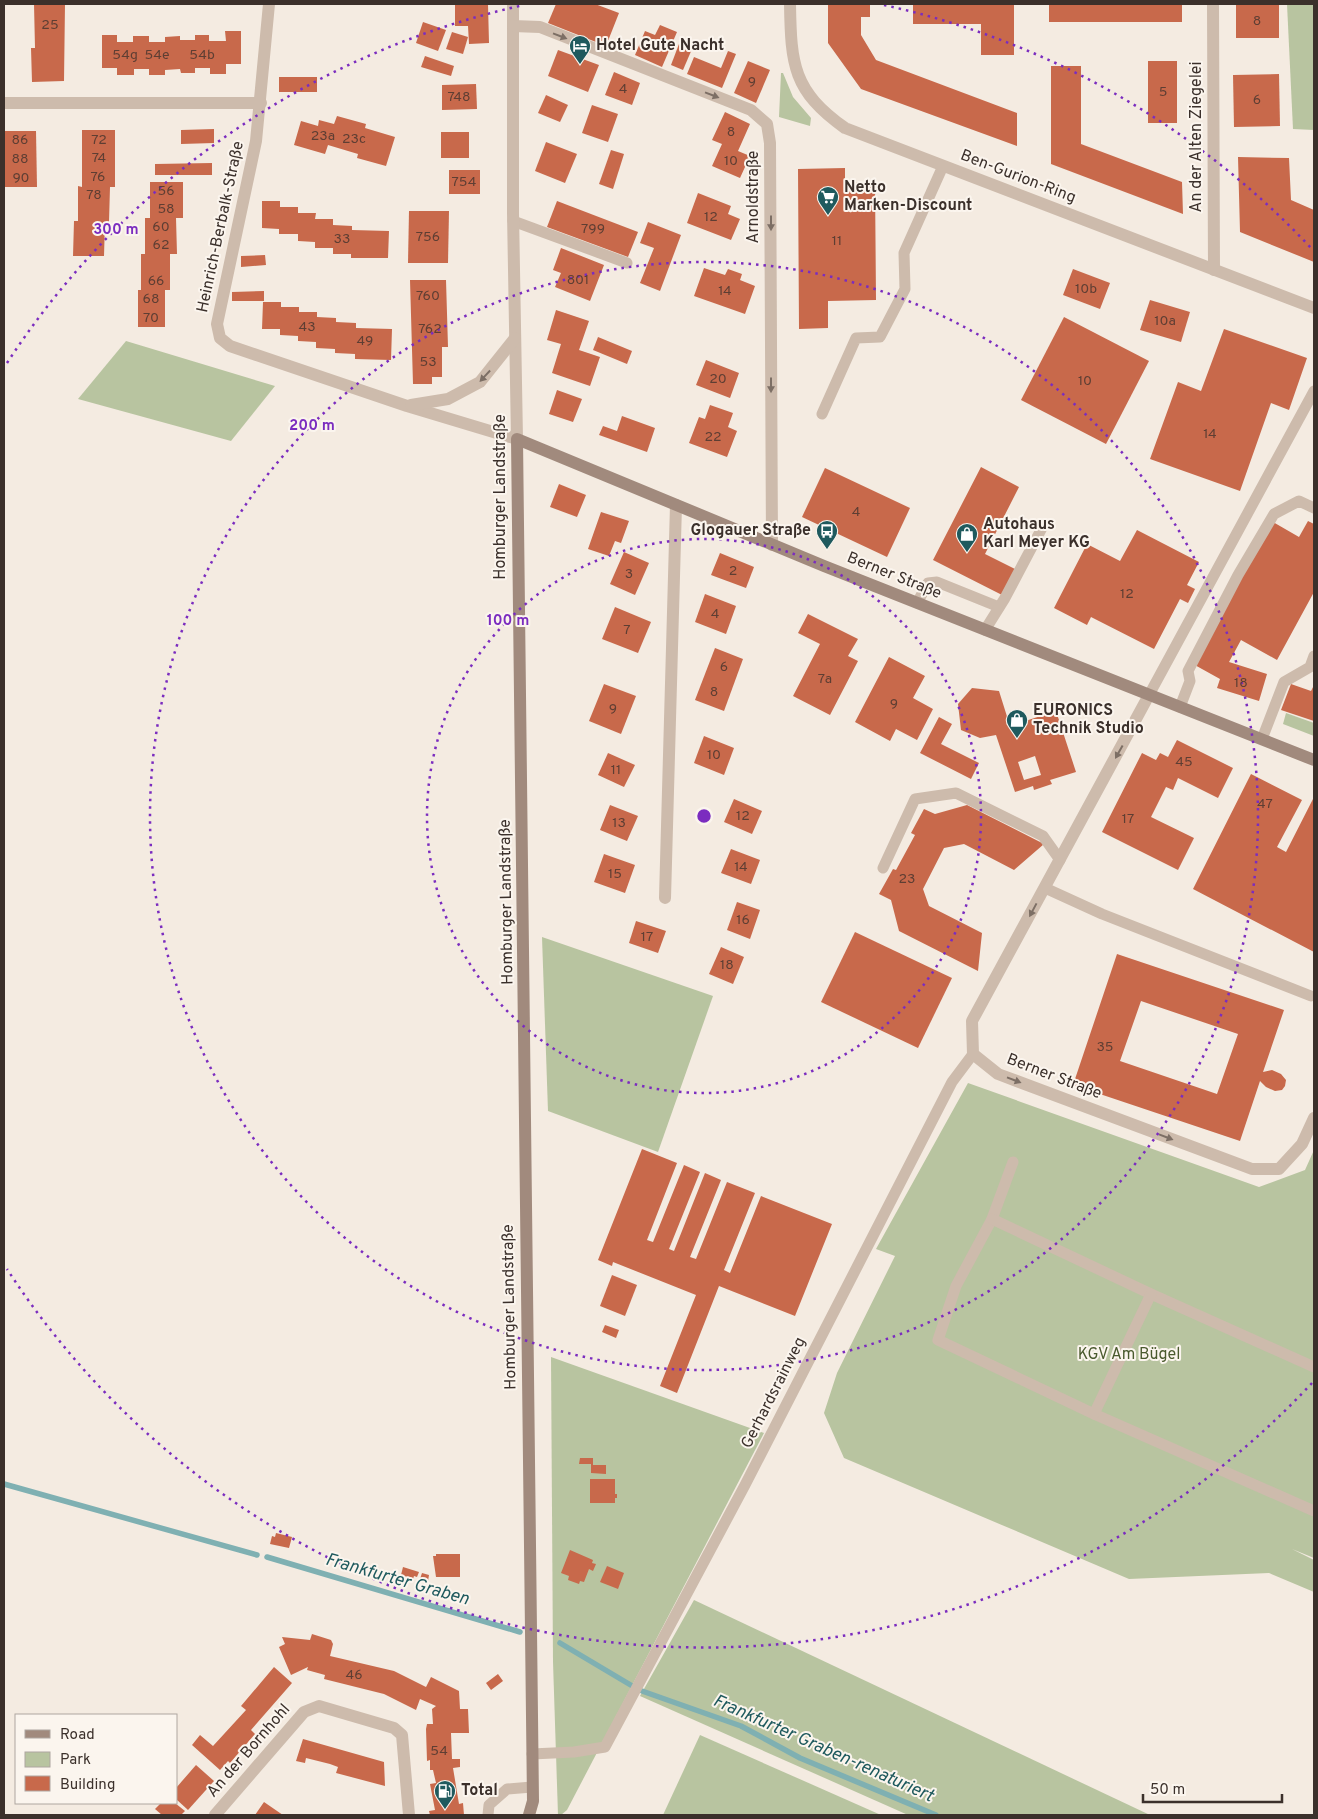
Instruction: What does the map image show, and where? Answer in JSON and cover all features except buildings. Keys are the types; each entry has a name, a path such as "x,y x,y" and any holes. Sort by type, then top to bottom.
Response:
{"street":[{"name":"Heinrich-Berbalk-Straße","path":"269,4 261,103 250,178 217,324 220,338 230,346 407,406 517,439"},
{"name":"Homburger Landstraße","path":"513,4 513,221 533,1801 529,1815"},
{"name":"Ben-Gurion-Ring","path":"790,4 791,40 799,77 808,96 823,112 845,128 1314,308"},
{"name":"An der Alten Ziegelei","path":"1213,4 1214,270"},
{"name":"Arnoldstraße","path":"513,26 540,28 549,31 751,110 767,124 770,152 772,545"},
{"path":"4,102 261,103"},
{"name":"Heinrich-Berbalk-Straße","path":"407,406 448,399 480,382 515,338"},
{"name":"Berner Straße","path":"517,439 772,545 1314,760"},
{"path":"665,898 676,505"},
{"path":"974,1054 972,1021 1149,695"},
{"name":"Berner Straße","path":"974,1054 998,1074 1252,1169 1279,1169 1302,1144 1314,1118"},
{"name":"An der Bornhohl","path":"215,1815 304,1712 319,1706 394,1728 402,1735 408,1815"},
{"name":"Homburger Landstraße","path":"533,1801 541,1815"}],"lane":[{"path":"822,414 856,338 880,337 905,289 904,253 943,166"},
{"path":"513,221 627,263"},
{"path":"1149,695 1314,391"},
{"path":"1180,707 1190,680 1188,671 1238,576 1274,514 1299,501 1314,508"},
{"path":"985,630 999,608 1043,526"},
{"path":"917,603 928,583 937,582 999,608"},
{"path":"1262,739 1284,682 1310,667 1314,656"},
{"path":"883,868 915,799 956,793 1042,836 1060,860"},
{"path":"1044,888 1102,914 1311,996"},
{"name":"Gerhardsrainweg","path":"532,1754 574,1752 605,1747 872,1247 952,1082 974,1054"},
{"path":"1013,1162 992,1219 956,1286 938,1340 1094,1414 1314,1510"},
{"path":"992,1219 1151,1294 1314,1367"},
{"path":"1094,1414 1151,1294"},
{"path":"488,1815 489,1805 506,1789 532,1787"}],"green space":[{"path":"1287,4 1314,4 1314,130 1293,129"},
{"path":"781,73 783,73 793,97 811,118 810,126 779,117"},
{"path":"126,341 275,386 231,441 78,399"},
{"path":"1286,713 1314,723 1314,736 1283,724"},
{"path":"542,937 713,996 658,1152 548,1111"},
{"name":"KGV Am Bügel","path":"968,1083 1259,1187 1305,1170 1314,1150 1314,1558 1292,1549 1314,1560 1314,1592 1269,1573 1129,1579 844,1458 824,1413 837,1373 895,1256 876,1249"},
{"path":"551,1357 764,1433 567,1810 561,1815 558,1815 553,1662"},
{"path":"694,1600 1150,1815 908,1815 640,1696"},
{"path":"700,1735 881,1815 663,1815"}],"waterway":[{"name":"Frankfurter Graben","path":"4,1484 257,1555"},
{"name":"Frankfurter Graben","path":"267,1557 520,1632"},
{"name":"Frankfurter Graben","path":"560,1643 634,1687"},
{"name":"Frankfurter Graben-renaturiert","path":"642,1691 741,1726 800,1758 936,1815"}],"place":[{"name":"Hotel Gute Nacht","path":"580,65"},
{"name":"Netto Marken-Discount","path":"828,216"},
{"name":"Glogauer Straße","path":"827,550"},
{"name":"Autohaus Karl Meyer KG","path":"967,553"},
{"name":"EURONICS Technik Studio","path":"1017,739"},
{"name":"Total","path":"445,1810"}]}
